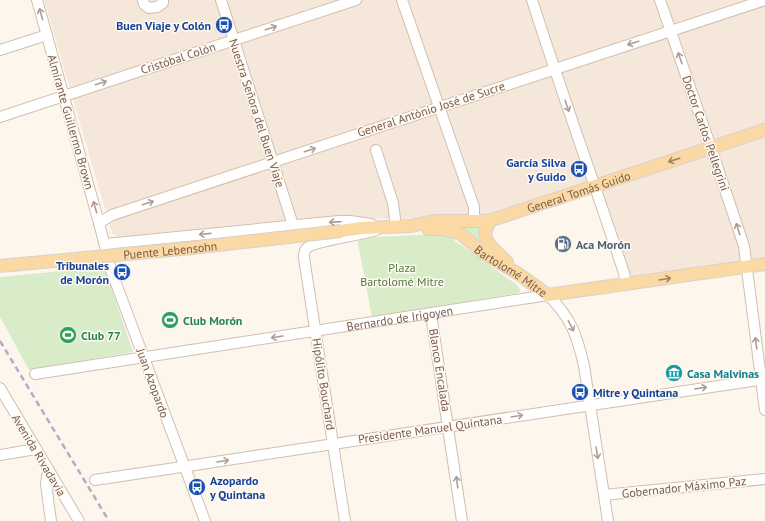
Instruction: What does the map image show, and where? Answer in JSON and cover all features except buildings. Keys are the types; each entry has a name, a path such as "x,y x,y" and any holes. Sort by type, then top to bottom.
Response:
{"main road":[{"name":"General Tomás Guido","path":"341,231 411,226 434,221 492,220 765,130"},
{"path":"492,220 486,227 485,235 487,240 517,273"},
{"name":"Bartolomé Mitre","path":"411,226 427,229 444,229 461,234 490,257 517,273 548,296"},
{"name":"Puente Lebensohn","path":"0,265 191,248 341,231"},
{"path":"0,265 106,249"},
{"name":"Bernardo de Irigoyen","path":"548,296 765,264"}],"street":[{"name":"Almirante Guillermo Brown","path":"37,0 106,249"},
{"path":"143,0 144,4 149,8 157,7 163,3 163,0"},
{"name":"Nuestra Señora del Buen Viaje","path":"221,0 293,225"},
{"name":"Cristóbal Colón","path":"0,117 356,0"},
{"path":"402,0 474,207 474,221"},
{"path":"532,0 554,69 596,186 624,273 626,285"},
{"name":"Doctor Carlos Pellegrini","path":"660,0 712,148 744,246 748,285 763,379 765,410"},
{"name":"General António José de Sucre","path":"99,223 112,215 765,0"},
{"path":"0,50 47,35"},
{"path":"376,150 393,203 392,227"},
{"name":"General Tomás Guido","path":"106,249 293,225 350,221 392,227"},
{"name":"General Tomás Guido","path":"306,248 314,243 366,234 392,227"},
{"name":"Hipólito Bouchard","path":"306,248 304,251 304,258 345,521"},
{"name":"Juan Azopardo","path":"106,249 111,270 143,358 205,521"},
{"name":"Bernardo de Irigoyen","path":"35,374 548,296"},
{"name":"Bartolomé Mitre","path":"548,296 560,308 574,330 579,344 584,366 608,521"},
{"name":"Blanco Encalada","path":"432,314 462,521"},
{"name":"Presidente Manuel Quintana","path":"95,480 449,428 763,379"},
{"name":"Avenida Rivadavia","path":"0,388 79,521"},
{"path":"0,455 36,449"},
{"path":"48,470 46,484 51,521"},
{"name":"Gobernador Máximo Paz","path":"604,495 765,479"}],"shaded area":[{"path":"44,0 765,0 765,259 638,278 632,276 628,270 597,180 488,214 403,219 305,218 118,237 112,233"}],"green space":[{"path":"485,223 498,256 443,226"},
{"name":"Plaza Bartolomé Mitre","path":"433,234 448,236 517,285 520,291 518,293 372,317 357,238"},
{"name":"Club 77","path":"104,267 133,352 29,370 0,317 0,277"}],"railway":[{"path":"0,341 109,521"}],"place":[{"name":"Buen Viaje y Colón","path":"224,25"},
{"name":"García Silva y Guido","path":"579,169"},
{"name":"Aca Morón","path":"563,244"},
{"name":"Tribunales de Morón","path":"122,272"},
{"name":"Club Morón","path":"170,320"},
{"name":"Club 77","path":"68,335"},
{"name":"Casa Malvinas","path":"674,373"},
{"name":"Mitre y Quintana","path":"580,392"},
{"name":"Azopardo y Quintana","path":"197,487"}]}
